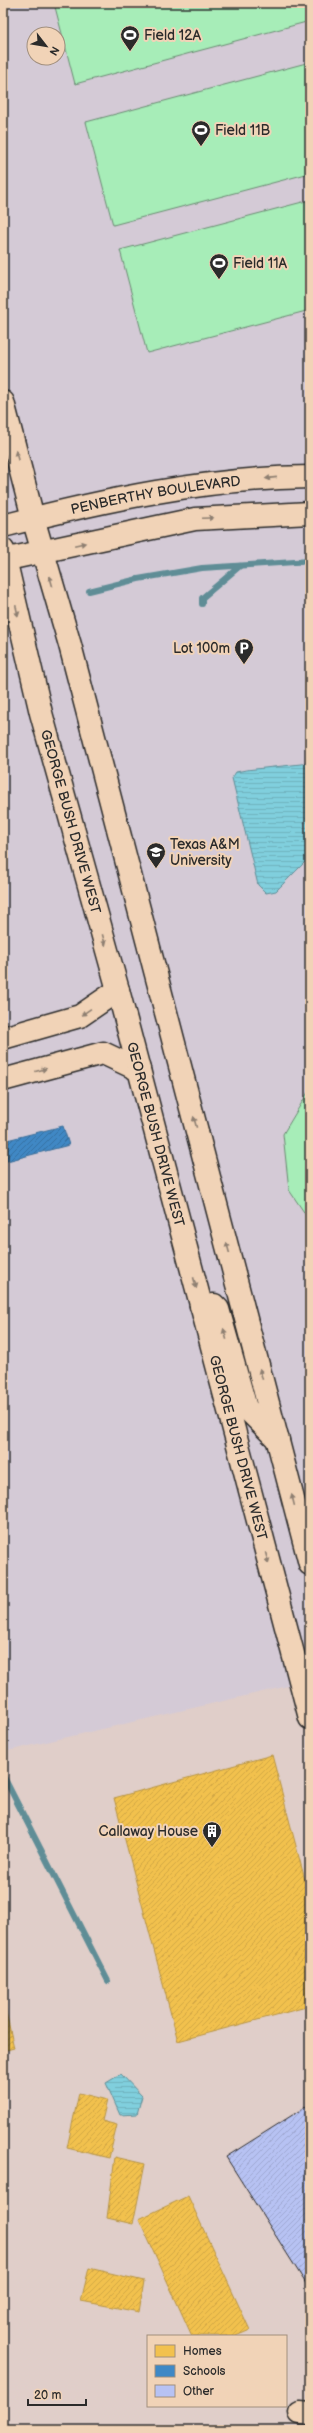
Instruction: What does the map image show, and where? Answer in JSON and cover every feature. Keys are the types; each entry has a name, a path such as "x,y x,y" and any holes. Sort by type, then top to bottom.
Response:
{"main road":[{"path":"3,402 42,552 74,661 310,1564"},
{"name":"PENBERTHY BOULEVARD","path":"3,526 166,489 279,477 310,477"},
{"name":"PENBERTHY BOULEVARD","path":"4,557 42,552 195,519 310,513"},
{"name":"GEORGE BUSH DRIVE WEST","path":"4,557 41,713 118,990 310,1718"},
{"path":"3,1038 80,1016 118,990"},
{"path":"3,1080 104,1053 139,1070"},
{"path":"201,1306 214,1305 218,1309 246,1408 278,1441"}],"shaded area":[{"name":"Texas A&M University","path":"3,3 310,3 310,1681 3,1752"}],"green space":[{"name":"Field 12A","path":"54,3 310,3 310,21 75,84 66,49 66,26 60,26"},
{"name":"Field 11B","path":"310,62 310,173 113,225 86,122"},
{"name":"Field 11A","path":"310,200 310,310 147,353 120,250"},
{"path":"310,1089 310,1221 289,1190 283,1134"}],"water":[{"path":"310,763 310,857 276,891 266,893 258,885 232,778 236,772 246,770"},
{"path":"121,2074 142,2096 137,2114 120,2115 106,2083"}],"building: Homes":[{"name":"Callaway House","path":"272,1755 310,1899 310,2006 178,2041 114,1798"},
{"path":"3,1998 14,2048 3,2051"},
{"path":"79,2093 107,2100 102,2121 117,2125 109,2158 67,2148"},
{"path":"115,2157 145,2164 133,2224 107,2218"},
{"path":"188,2196 250,2330 238,2335 192,2335 139,2219"},
{"path":"89,2268 144,2281 139,2312 81,2301"}],"building: Schools":[{"path":"63,1126 69,1145 3,1162 3,1141"}],"building: Other":[{"path":"310,2104 310,2290 226,2157"}],"waterway":[{"path":"89,591 138,579 202,568 310,561"},
{"path":"202,604 202,598 240,566"},
{"path":"3,1775 108,1981"}],"place":[{"name":"Field 12A","path":"130,52"},
{"name":"Field 11B","path":"201,147"},
{"name":"Field 11A","path":"219,280"},
{"name":"Lot 100m","path":"244,665"},
{"name":"Texas A&M University","path":"156,869"},
{"name":"Callaway House","path":"212,1848"}]}
